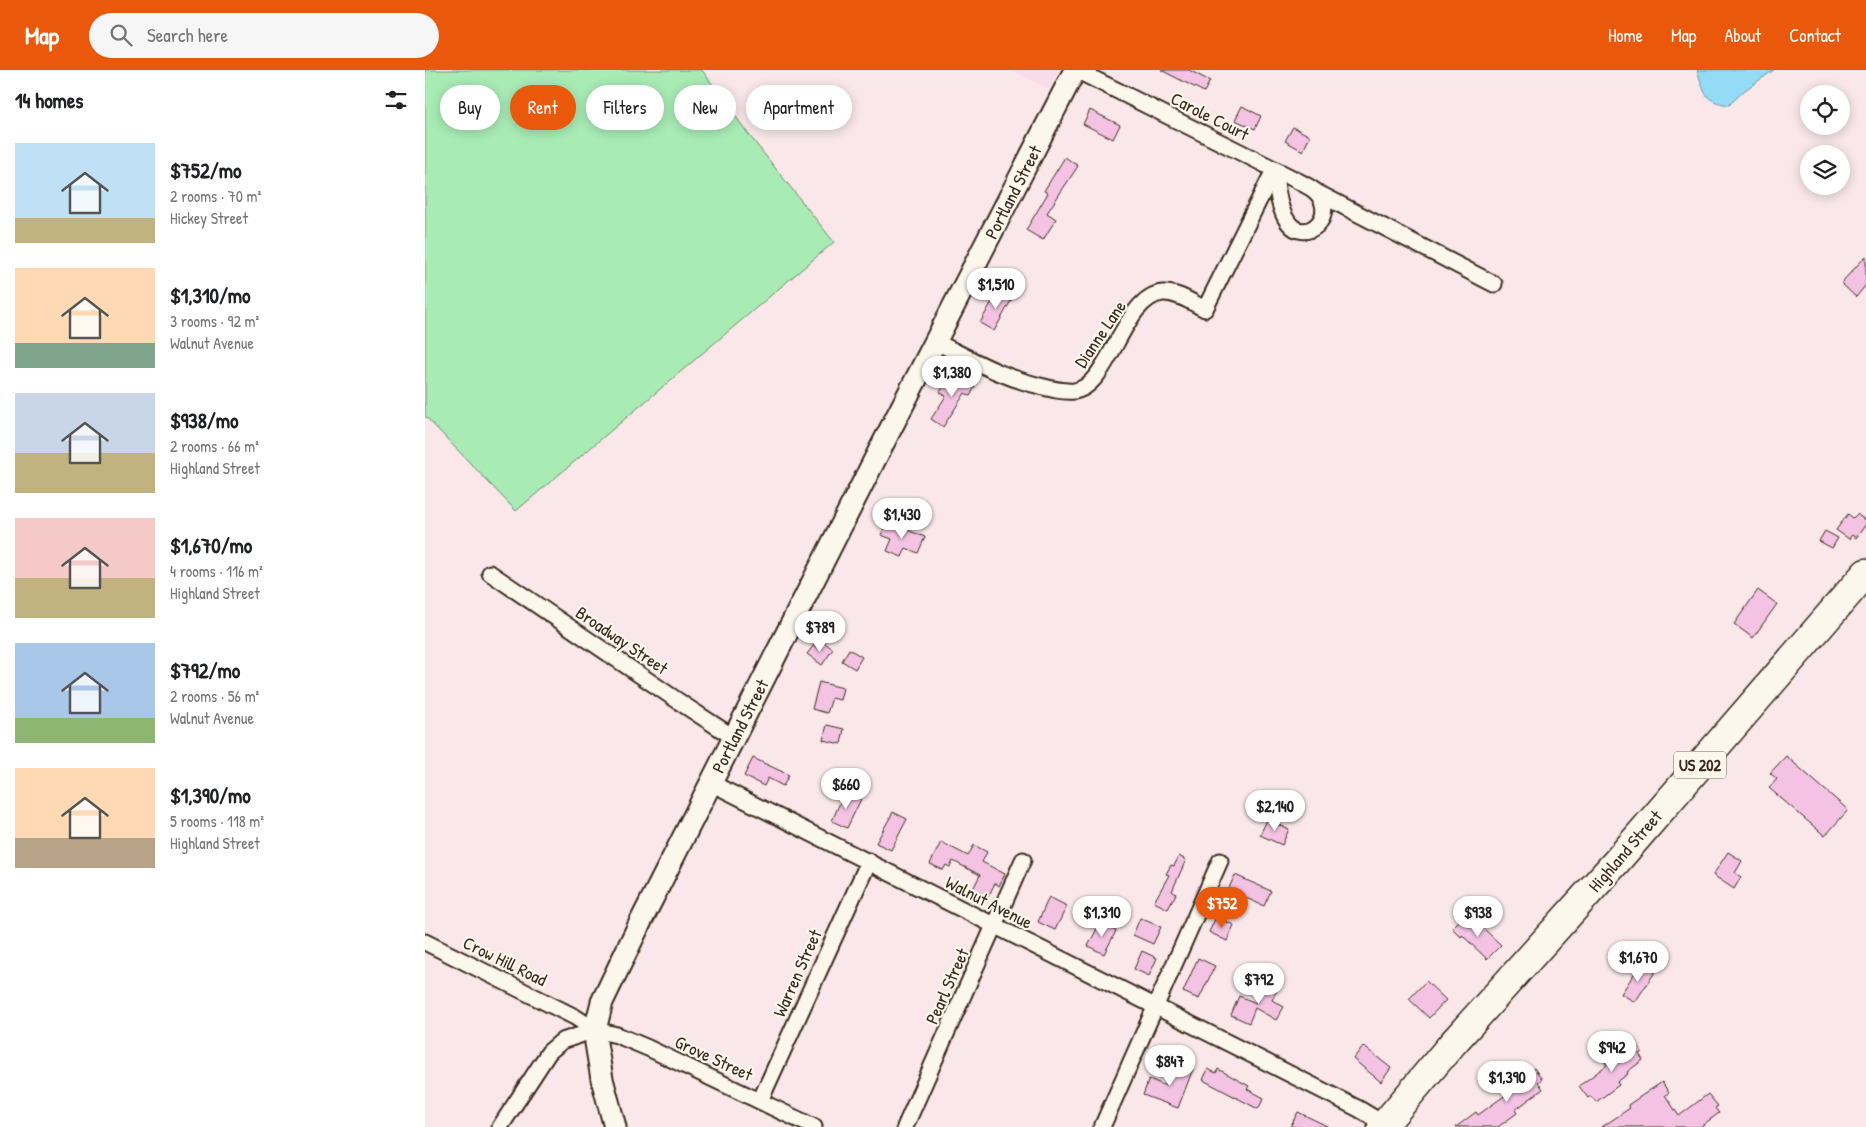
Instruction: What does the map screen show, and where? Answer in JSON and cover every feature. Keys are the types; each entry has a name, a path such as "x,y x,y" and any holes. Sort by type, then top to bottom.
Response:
{"highway":[{"name":"Highland Street","path":"1383,1126 1453,1043 1624,853 1866,574"}],"street":[{"name":"Carole Court","path":"1076,70 1494,284"},
{"name":"Portland Street","path":"615,1127 597,1058 595,1030 602,1002 733,737 1076,70"},
{"path":"1274,170 1284,215 1289,224 1298,230 1305,231 1315,228 1321,223 1324,214 1323,206 1316,192"},
{"name":"Dianne Lane","path":"936,342 1015,380 1058,390 1075,391 1088,385 1098,373 1133,316 1144,302 1153,295 1164,293 1176,295 1205,309 1274,170"},
{"name":"Broadway Street","path":"490,573 687,708 733,737"},
{"name":"Walnut Avenue","path":"711,783 1359,1109 1383,1126"},
{"name":"Pearl Street","path":"905,1127 1023,860"},
{"name":"Warren Street","path":"760,1101 869,861"},
{"path":"1102,1127 1220,861"},
{"name":"Crow Hill Road","path":"425,942 568,1013 595,1030"},
{"path":"562,1041 568,1013"},
{"path":"500,1127 549,1052 562,1041 595,1030"},
{"name":"Grove Street","path":"595,1030 617,1035 648,1048 814,1127"}],"shaded area":[{"path":"1011,70 1059,70 1049,89"}],"green space":[{"path":"425,70 702,70 713,85 674,85 674,130 736,130 736,117 834,242 516,511 425,416"}],"water":[{"path":"1697,70 1774,70 1745,90 1729,105 1714,101 1706,95"}],"building":[{"path":"1161,70 1189,70 1210,81 1204,92"},
{"path":"1242,106 1261,116 1255,129 1235,120"},
{"path":"1090,110 1120,125 1113,139 1083,124"},
{"path":"1293,127 1310,136 1303,151 1285,141"},
{"path":"1065,157 1078,166 1047,213 1056,219 1043,240 1026,230 1048,193 1044,191"},
{"path":"1866,256 1866,285 1856,297 1841,283"},
{"path":"999,289 1013,297 994,331 980,323"},
{"path":"952,373 975,387 970,396 965,393 943,427 931,419 946,396 940,392"},
{"path":"1848,514 1853,518 1857,514 1866,521 1866,524 1856,538 1852,535 1849,539 1836,530"},
{"path":"887,522 925,537 918,553 906,548 902,557 887,551 892,539 881,535"},
{"path":"1825,531 1838,538 1832,548 1819,541"},
{"path":"1758,590 1777,604 1753,638 1734,624"},
{"path":"823,642 833,649 822,665 807,654 814,645 818,648"},
{"path":"849,649 862,657 855,669 842,661"},
{"path":"819,682 843,688 840,700 832,698 827,713 812,709"},
{"path":"827,725 844,729 841,744 823,740"},
{"path":"1786,756 1848,810 1825,836 1769,788 1777,779 1770,773"},
{"path":"753,758 789,775 783,786 768,778 764,786 744,776"},
{"path":"845,791 861,799 847,828 832,821"},
{"path":"893,812 907,819 891,850 876,843"},
{"path":"1267,820 1289,829 1282,845 1260,835"},
{"path":"941,842 968,856 974,845 987,852 982,862 1005,874 999,886 995,883 988,897 973,889 980,875 953,861 950,867 946,865 943,870 930,864"},
{"path":"1728,852 1742,861 1735,873 1741,877 1734,889 1713,875"},
{"path":"1179,856 1186,860 1172,891 1176,894 1168,909 1154,902 1169,875 1166,874 1171,865 1174,866"},
{"path":"1235,875 1271,891 1264,906 1228,890"},
{"path":"1049,897 1067,906 1055,930 1038,922"},
{"path":"1216,917 1234,925 1227,941 1209,932"},
{"path":"1140,918 1161,927 1153,944 1133,935"},
{"path":"1461,919 1469,927 1472,924 1479,930 1482,927 1501,945 1487,959 1452,928"},
{"path":"1100,923 1116,931 1104,954 1088,946"},
{"path":"1142,951 1157,958 1149,976 1134,969"},
{"path":"1198,958 1215,966 1199,999 1183,992"},
{"path":"1641,963 1655,972 1635,1002 1621,994"},
{"path":"1426,981 1446,1000 1429,1018 1409,999"},
{"path":"1266,982 1278,988 1272,1000 1284,1007 1276,1020 1255,1008 1249,1023 1231,1015 1239,996 1256,1003"},
{"path":"1635,1041 1642,1052 1639,1054 1643,1060 1617,1082 1619,1085 1596,1102 1591,1096 1588,1098 1579,1086 1607,1065 1605,1062"},
{"path":"1363,1046 1391,1068 1381,1082 1353,1059"},
{"path":"1176,1063 1193,1069 1178,1108 1143,1095 1149,1079 1166,1086"},
{"path":"1534,1068 1542,1079 1538,1082 1543,1089 1515,1110 1517,1113 1498,1127 1456,1127 1476,1112 1478,1115 1507,1094 1504,1090"},
{"path":"1208,1069 1216,1073 1218,1069 1249,1086 1247,1089 1264,1098 1258,1109 1203,1080"},
{"path":"1662,1082 1669,1093 1665,1095 1679,1116 1708,1094 1718,1106 1715,1108 1719,1113 1700,1127 1602,1127 1630,1108 1628,1105"},
{"path":"1298,1112 1329,1127 1290,1127"}]}
